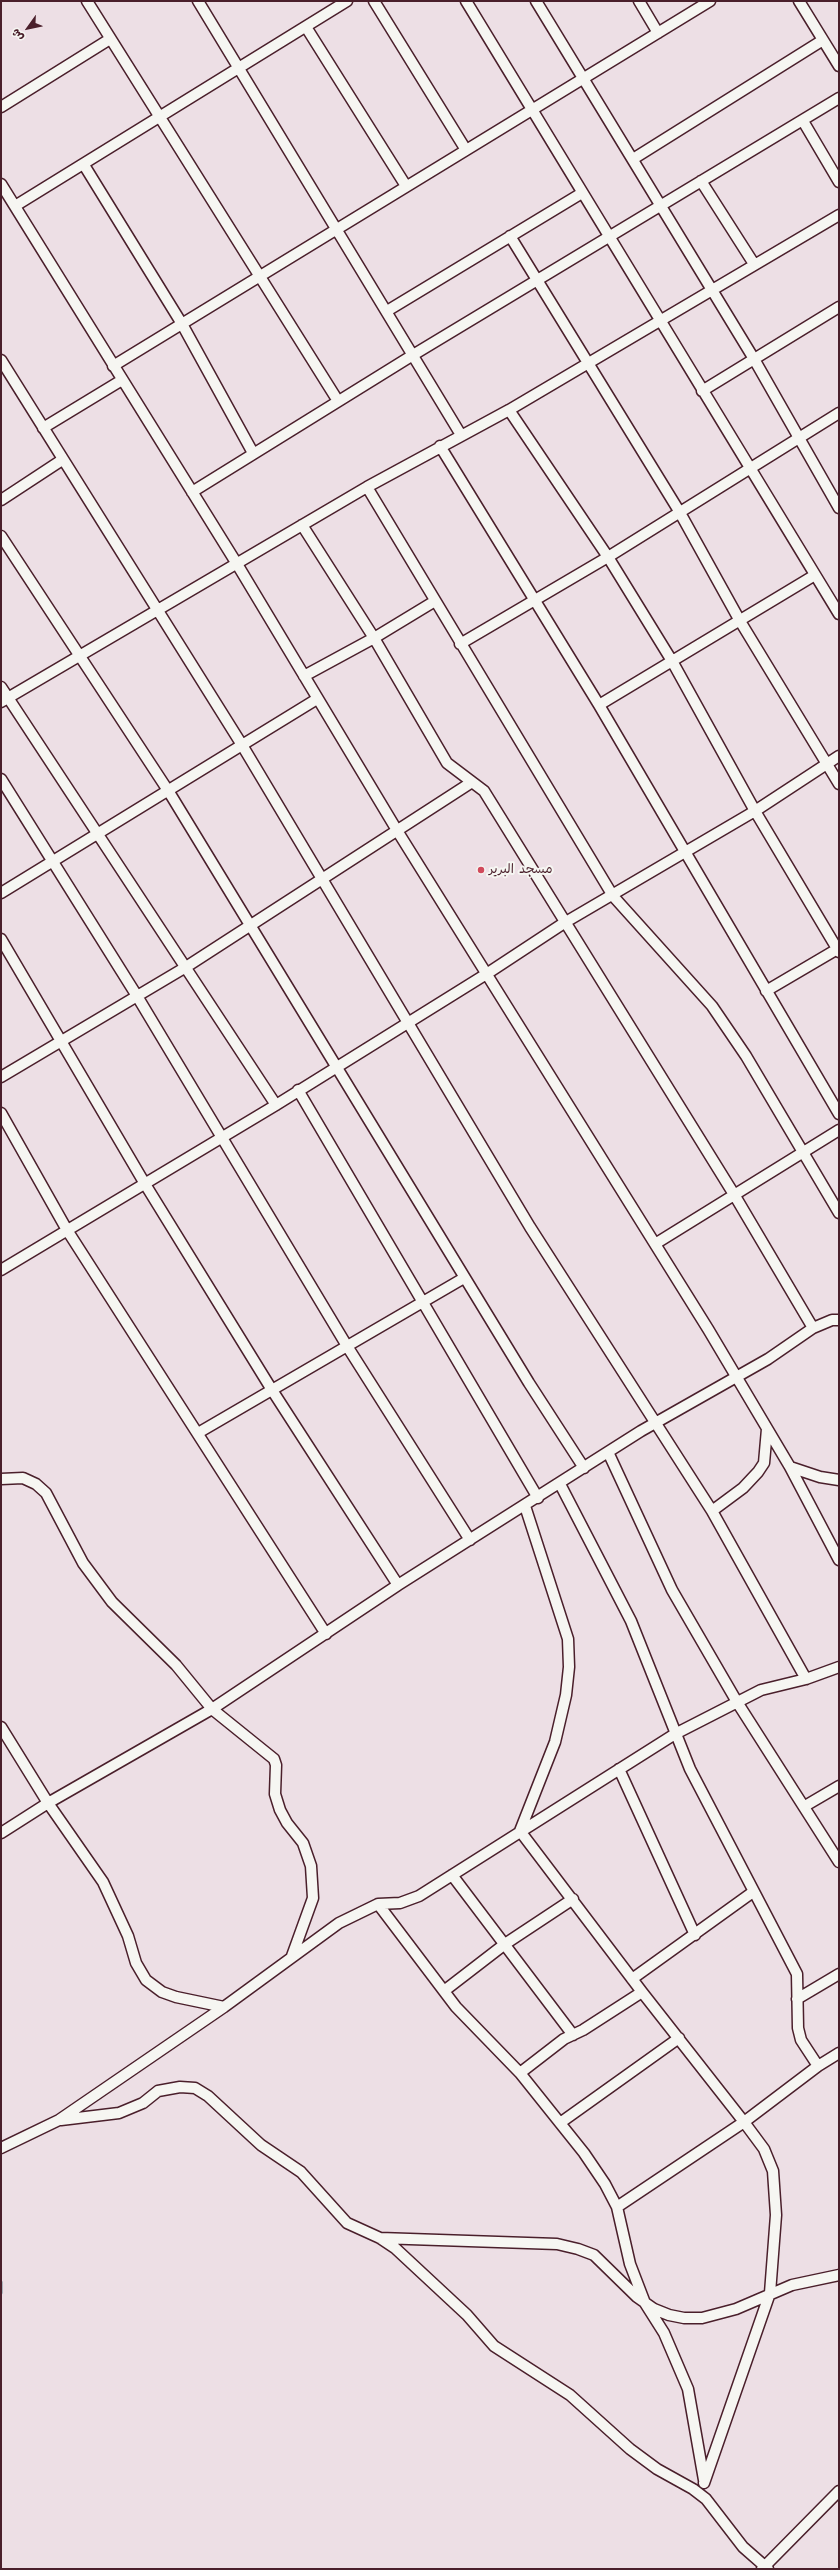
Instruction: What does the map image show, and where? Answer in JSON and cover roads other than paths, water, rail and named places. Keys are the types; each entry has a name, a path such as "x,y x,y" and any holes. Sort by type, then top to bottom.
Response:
{"street":[{"path":"87,1 159,118 261,276 338,401"},
{"path":"198,1 461,434"},
{"path":"15,206 84,165 347,1"},
{"path":"374,1 466,150"},
{"path":"466,1 839,614"},
{"path":"536,1 754,359 839,508"},
{"path":"639,1 658,33"},
{"path":"113,366 658,33 696,4 710,1"},
{"path":"799,1 839,66"},
{"path":"306,27 406,186"},
{"path":"1,107 110,39"},
{"path":"633,159 823,40"},
{"path":"192,492 413,355 839,98"},
{"path":"803,121 839,182"},
{"path":"84,165 182,324 253,453"},
{"path":"701,181 754,264"},
{"path":"1,184 237,564 398,832 488,973 736,1377 790,1467 839,1560"},
{"path":"387,311 582,193"},
{"path":"4,700 367,487 461,434 510,410 588,362 839,215"},
{"path":"510,236 588,362 678,512 740,621 839,784"},
{"path":"702,391 839,307"},
{"path":"1,360 62,460 159,610 242,745 409,1022 530,1227 654,1423 712,1511 806,1679"},
{"path":"43,428 122,380"},
{"path":"510,410 608,557 672,661 755,811 838,950 766,991"},
{"path":"460,644 608,557 839,413"},
{"path":"440,446 599,705 839,1114"},
{"path":"1,500 62,460"},
{"path":"367,487 460,644 613,896 712,1006 746,1056 839,1213"},
{"path":"302,525 374,638 447,763 484,791 564,923 734,1196 813,1328"},
{"path":"1,536 169,792 464,1278 584,1468"},
{"path":"599,705 815,575"},
{"path":"304,676 374,638 435,601"},
{"path":"1,687 4,700 186,968 276,1105"},
{"path":"1,893 169,792 317,699"},
{"path":"1,1270 276,1105 488,973 564,923 613,896 755,811 839,756"},
{"path":"1,779 54,861 348,1346 470,1540"},
{"path":"1,1077 186,968 398,832 472,782"},
{"path":"1,939 60,1042 145,1184 272,1390 398,1586"},
{"path":"298,1090 538,1498"},
{"path":"1,1113 68,1230 326,1634"},
{"path":"655,1244 839,1130"},
{"path":"198,1433 464,1278"},
{"path":"1,1833 48,1803 212,1709 398,1586 654,1423 768,1359 813,1328 832,1320 839,1320"},
{"path":"712,1511 743,1488 758,1472 764,1463 767,1429"},
{"path":"608,1452 672,1590 737,1702 805,1806 839,1862"},
{"path":"790,1467 820,1477 839,1480"},
{"path":"1,1479 23,1478 36,1484 46,1493 83,1563 112,1602 176,1665 212,1709 274,1760 276,1765 275,1794 280,1810 287,1823 303,1843 312,1866 313,1898 292,1957"},
{"path":"560,1484 594,1546 631,1621 675,1734 753,1892 797,1974 796,2012 800,2034 818,2066"},
{"path":"520,1832 555,1742 566,1695 569,1667 568,1639 525,1506"},
{"path":"1,2148 59,2120 224,2007 339,1923 378,1904 400,1903 419,1896 675,1734 737,1702 761,1690 793,1680 806,1679 839,1667"},
{"path":"1,1728 48,1803 104,1882 126,1929 136,1963 146,1980 162,1992 176,1997 224,2007"},
{"path":"619,1769 695,1935"},
{"path":"805,1806 839,1786"},
{"path":"520,1832 573,1899 642,1992 744,2122 770,2160 775,2183 770,2293 724,2432 704,2483"},
{"path":"452,1875 573,2035"},
{"path":"632,1979 753,1892"},
{"path":"444,1991 505,1944 573,1899"},
{"path":"378,1904 444,1991 520,2073 560,2123 605,2184 617,2207 630,2264 645,2303 664,2333 688,2388 706,2499"},
{"path":"797,1999 839,1974"},
{"path":"520,2073 573,2035 642,1992"},
{"path":"560,2123 679,2038"},
{"path":"617,2207 744,2122 818,2066 839,2053"},
{"path":"59,2120 119,2113 143,2103 158,2092 180,2087 195,2088 208,2096 261,2145 300,2172 348,2223 380,2238 395,2248 454,2302 494,2346 570,2395 630,2449 657,2469 693,2489 706,2499 743,2547 765,2568 839,2491"},
{"path":"380,2238 557,2244 578,2248 599,2260 645,2303 669,2315 702,2318 736,2309 770,2293 792,2285 839,2275"}],"waterway":[{"path":"1,2282 1,2293"}],"place":[{"name":"مسجد البرير","path":"481,870"}]}
